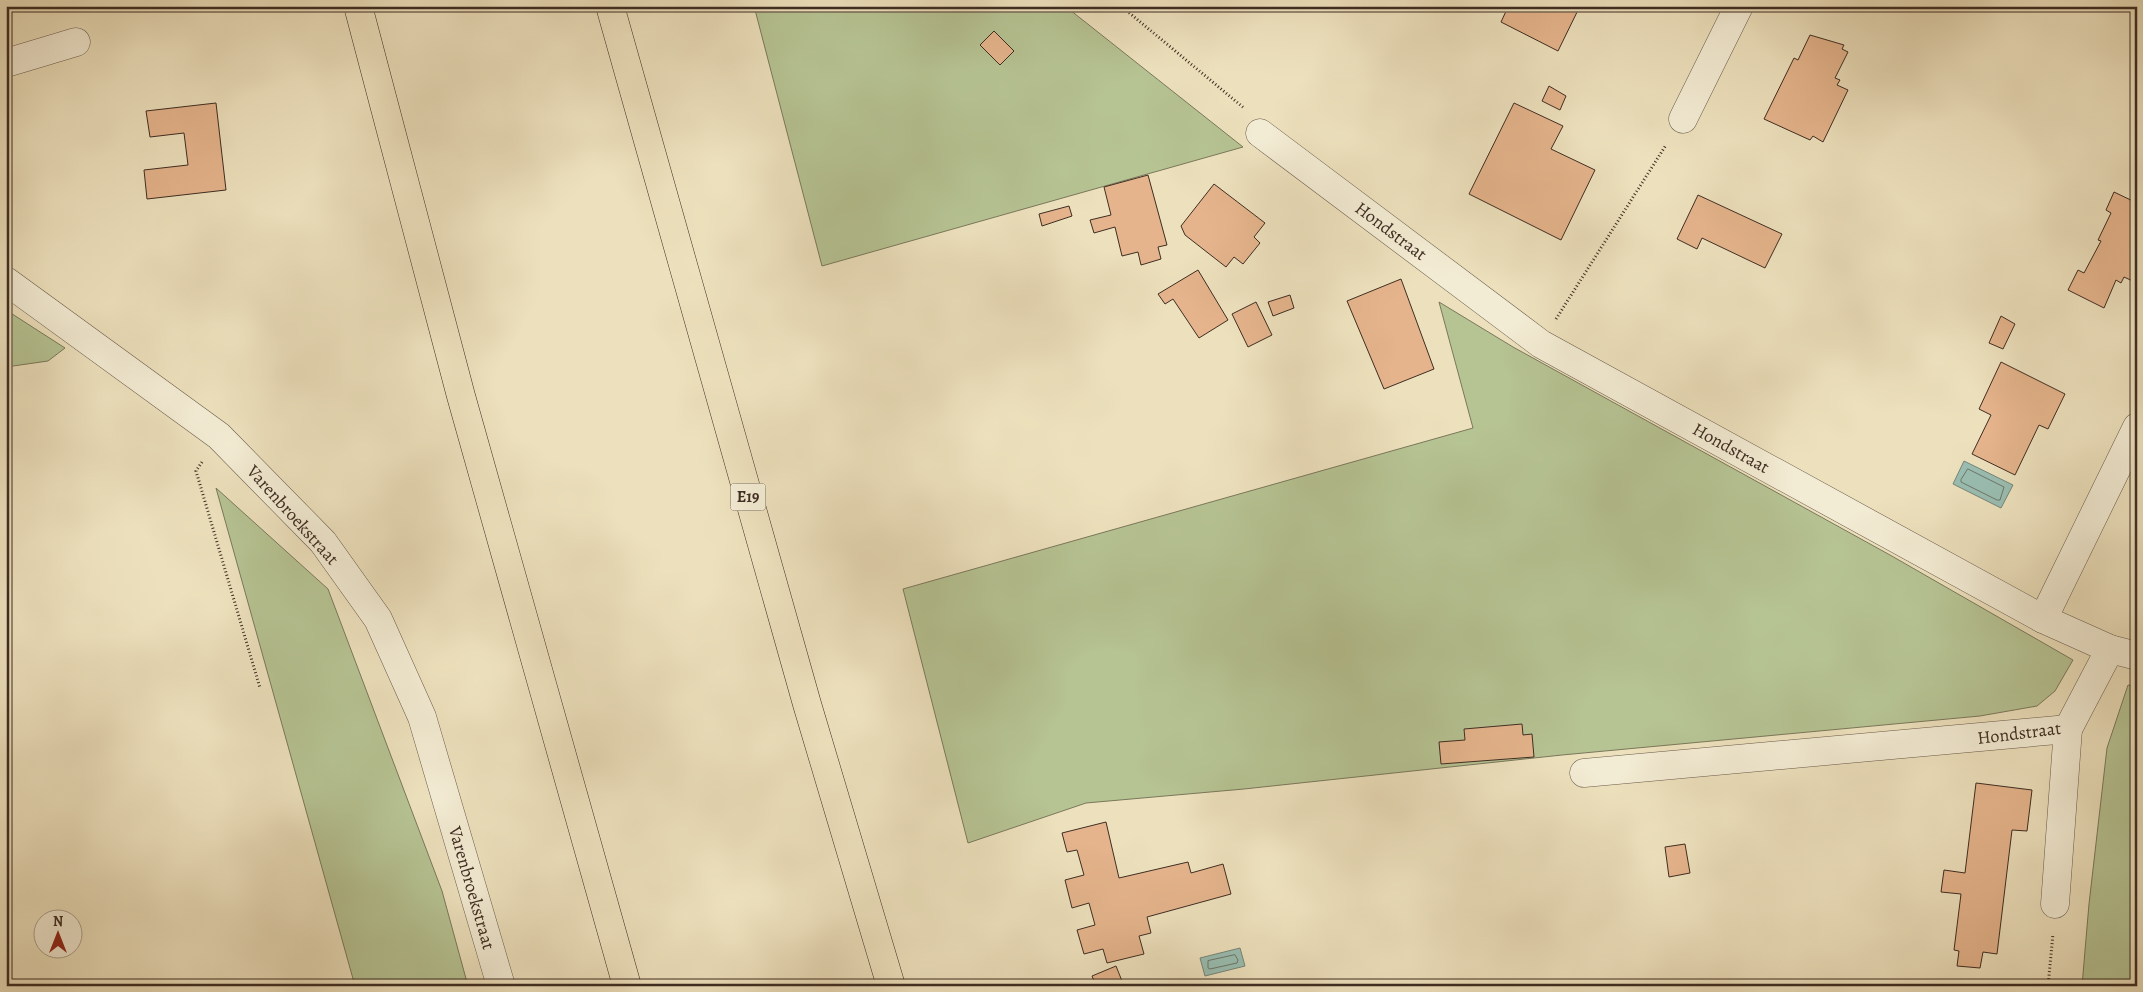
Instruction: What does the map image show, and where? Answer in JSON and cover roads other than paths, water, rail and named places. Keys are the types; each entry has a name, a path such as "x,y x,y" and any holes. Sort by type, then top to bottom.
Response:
{"highway":[{"path":"358,6 461,396 627,986"},
{"name":"E19","path":"610,6 806,704 891,986"}],"street":[{"path":"1683,119 1739,6"},
{"path":"6,63 76,42"},
{"name":"Hondstraat","path":"1260,133 1541,344 2042,619 2110,649 2137,656"},
{"name":"Varenbroekstraat","path":"6,281 219,436 323,542 378,619 422,717 501,986"},
{"path":"2042,619 2137,427"},
{"name":"Hondstraat","path":"1584,774 2068,729 2110,649"},
{"path":"2056,904 2068,729"}],"water":[{"path":"1964,461 2013,485 2001,508 1953,484"},
{"path":"1240,948 1245,966 1205,976 1200,958"}]}
